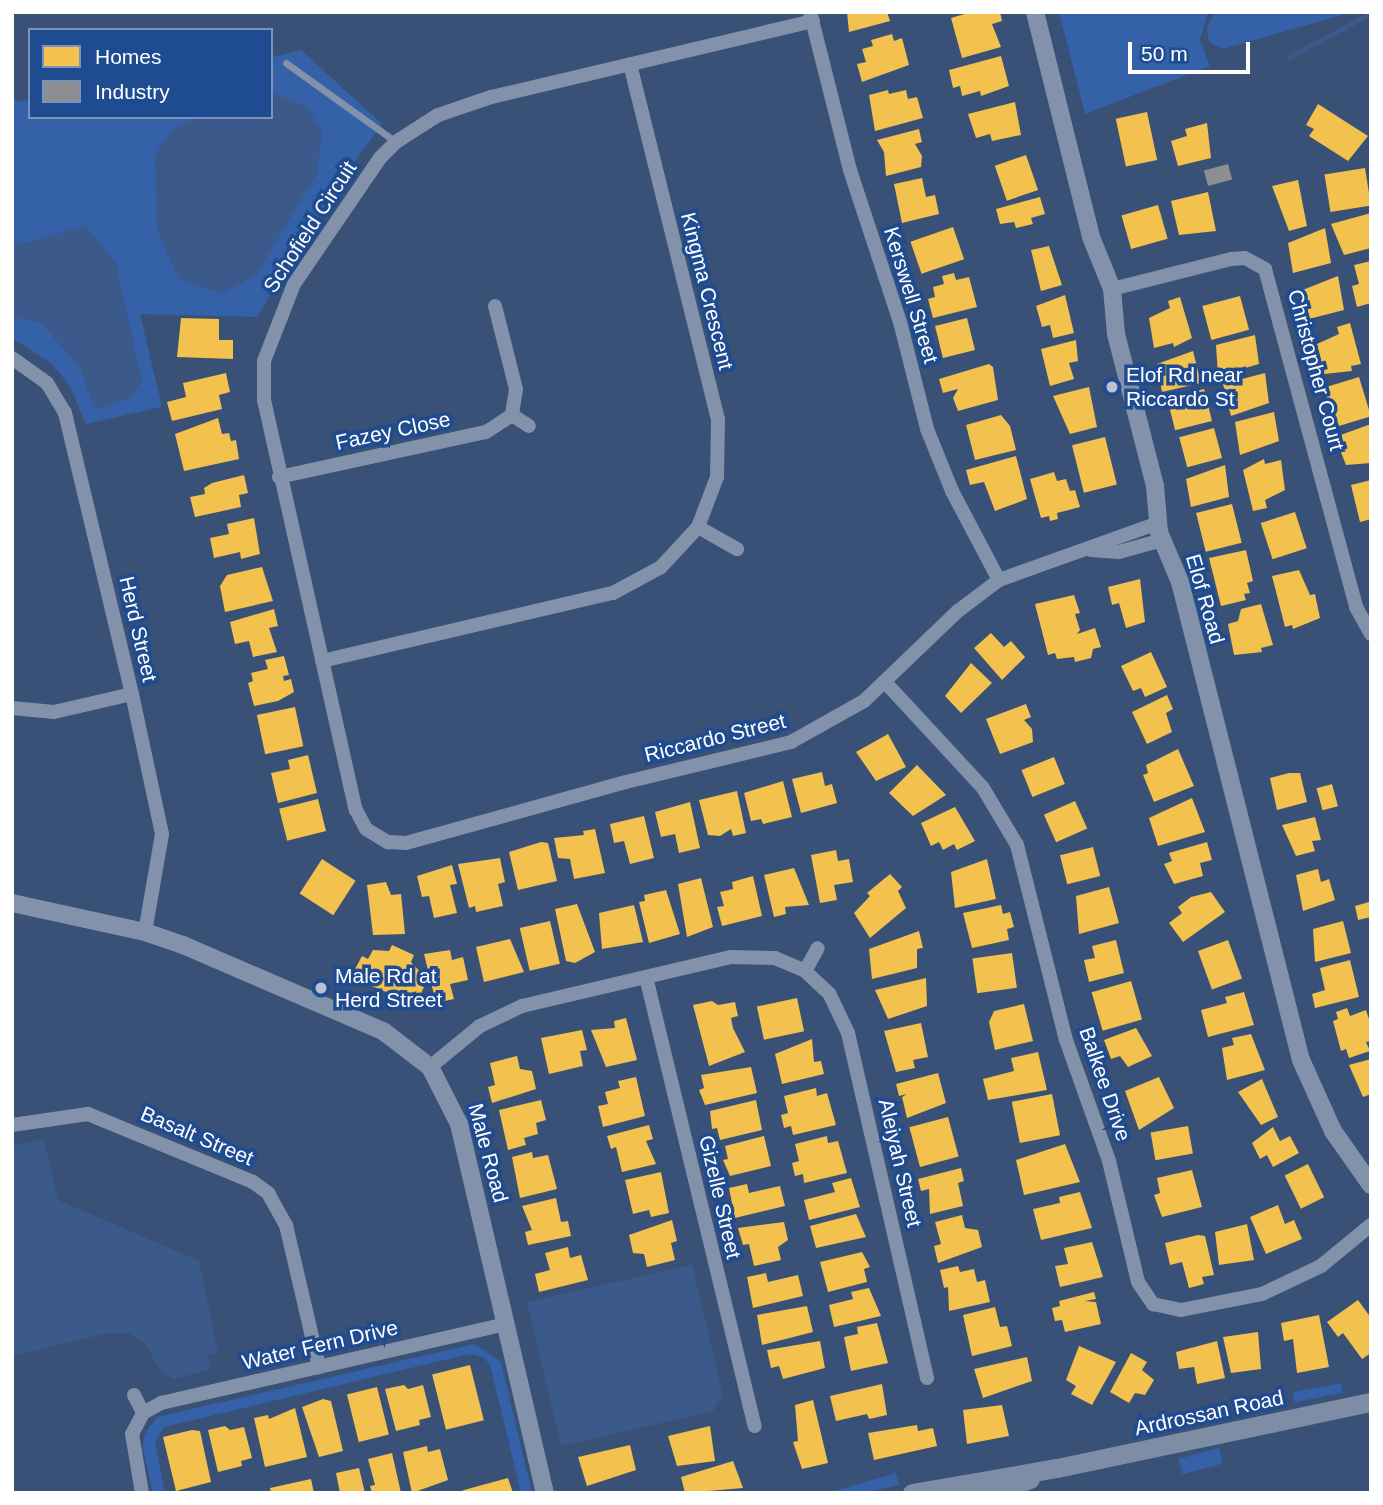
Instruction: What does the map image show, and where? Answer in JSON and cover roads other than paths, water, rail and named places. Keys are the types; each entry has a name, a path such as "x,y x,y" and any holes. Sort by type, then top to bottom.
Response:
{"main road":[{"name":"Ardrossan Road","path":"912,1493 1057,1468 1371,1402"},
{"name":"Ardrossan Road","path":"991,1493 1057,1468"}],"street":[{"name":"Elof Road","path":"1035,12 1091,237 1112,289 1116,334 1155,486 1160,532 1180,582 1301,1060 1333,1131 1371,1185"},
{"name":"Schofield Circuit","path":"382,840 366,829 356,810 279,477 264,400 264,361 273,328 294,284 366,176 396,142 438,115 464,104 812,17"},
{"name":"Kerswell Street","path":"812,17 850,170 900,322 928,429 952,491 999,580"},
{"name":"Kingma Crescent","path":"322,661 613,593 662,567 698,527 717,477 718,419 630,64"},
{"name":"Christopher Court","path":"1112,289 1231,259 1245,258 1265,269 1356,607 1371,634"},
{"path":"495,306 516,389 512,415 530,426"},
{"name":"Herd Street","path":"12,358 47,383 65,413 132,694 162,834 145,932"},
{"name":"Fazey Close","path":"279,477 486,432 512,415"},
{"path":"698,527 737,549"},
{"name":"Riccardo Street","path":"382,840 418,840 626,782 791,742 842,716 885,682 958,611 999,580 1090,550 1119,552 1160,532"},
{"name":"Balkee Drive","path":"885,682 983,788 1017,845 1066,1040 1109,1161 1138,1282 1153,1304 1181,1310 1272,1290 1321,1266 1371,1225"},
{"path":"12,708 54,712 132,694"},
{"name":"Male Road","path":"12,903 145,932 383,1031 429,1068 459,1124 545,1493"},
{"path":"805,971 818,948"},
{"name":"Aleiyah Street","path":"429,1068 501,1013 646,977 752,955 775,958 805,971 829,993 848,1033 928,1378"},
{"name":"Gizelle Street","path":"646,977 755,1426"},
{"name":"Basalt Street","path":"12,1125 88,1114 253,1182 268,1193 286,1225 319,1367"},
{"name":"Water Fern Drive","path":"144,1413 161,1403 507,1324"},
{"path":"134,1395 144,1413 132,1434 142,1493"}],"lane":[{"path":"286,63 396,142"}],"waterway":[{"path":"1289,57 1371,13"}],"place":[{"name":"Elof Rd near Riccardo St","path":"1112,387"},
{"name":"Male Rd at Herd Street","path":"321,988"}]}
